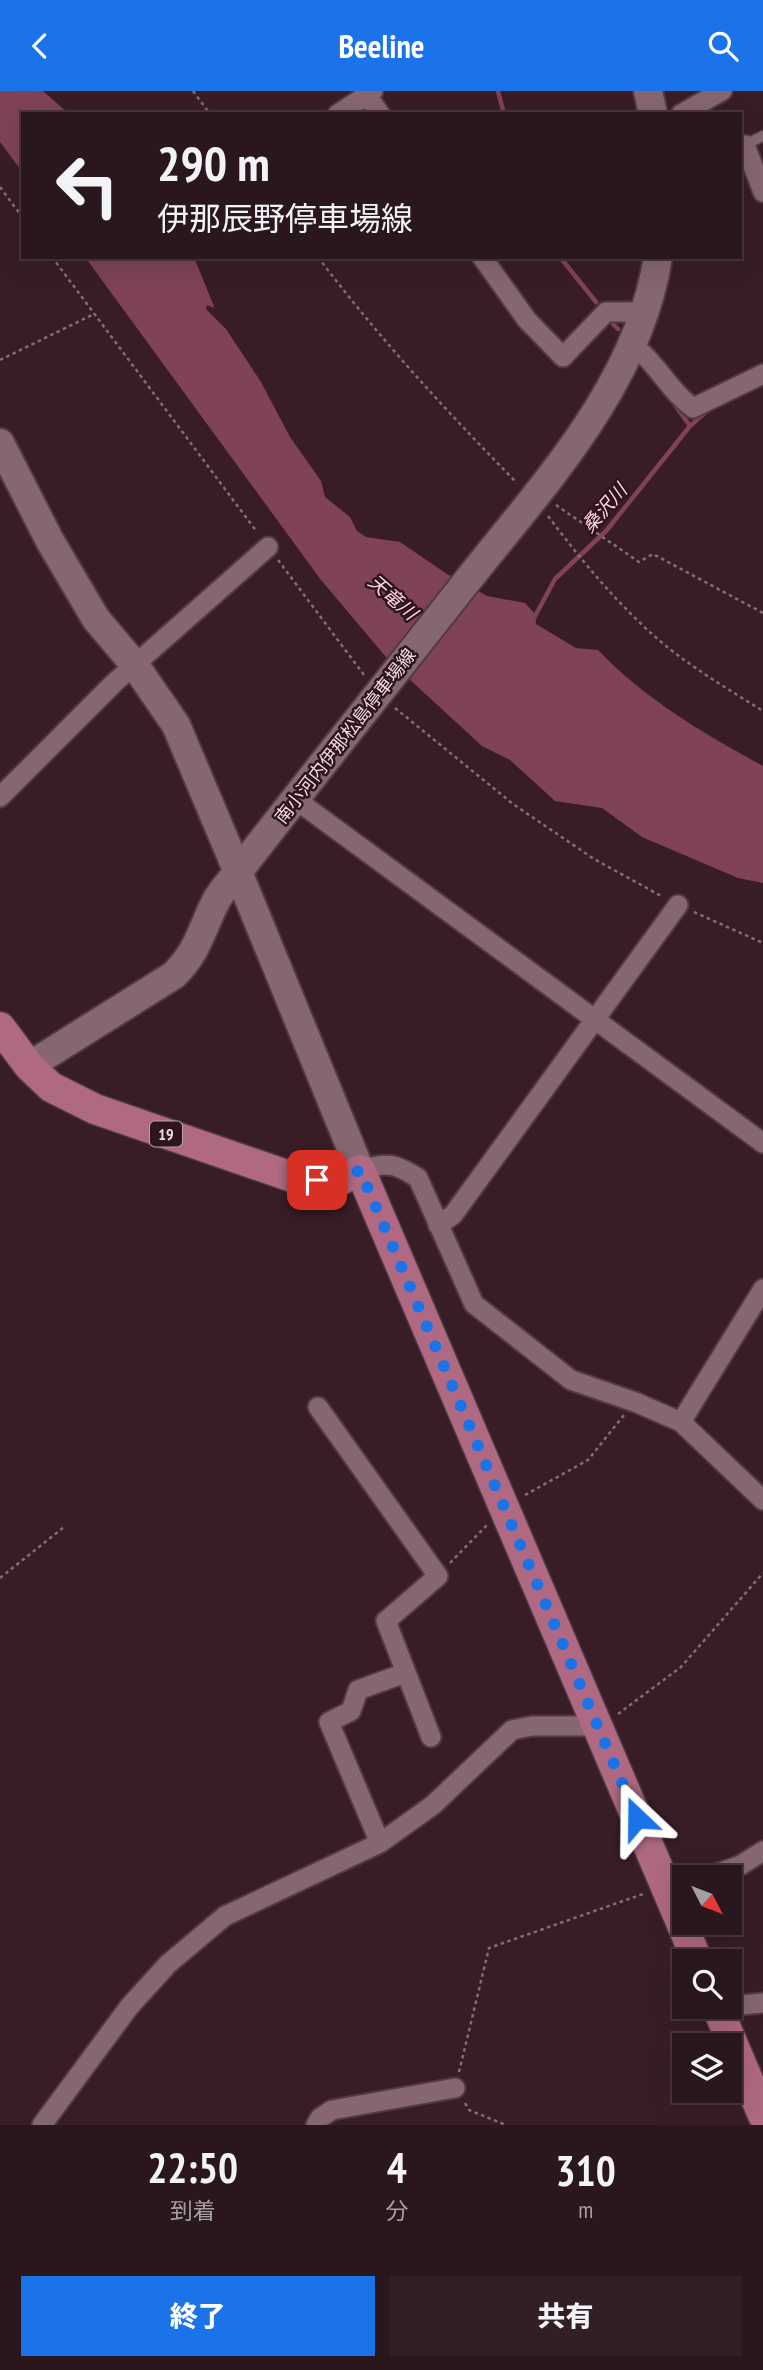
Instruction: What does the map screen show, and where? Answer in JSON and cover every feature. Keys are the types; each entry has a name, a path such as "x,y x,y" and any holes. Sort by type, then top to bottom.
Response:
{"main road":[{"path":"648,91 653,112"},
{"name":"南小河内伊那松島停車場線","path":"29,1066 174,975 189,960 216,901 531,501 597,411 634,345 646,312 659,259"},
{"path":"0,443 50,541 96,619 134,664 176,725 360,1170 599,1726 672,1878"},
{"name":"19","path":"0,1027 29,1066 51,1087 95,1109 298,1179 337,1182 360,1170"},
{"path":"723,2019 763,2115"}],"street":[{"path":"690,112 722,91"},
{"path":"341,112 368,92 379,112"},
{"path":"742,146 763,192"},
{"path":"483,259 527,320 563,356 606,312 646,312"},
{"path":"634,345 648,356 680,398 694,408 763,374"},
{"path":"0,797 134,664 268,547"},
{"path":"295,799 763,1143"},
{"path":"438,1225 453,1215 678,905"},
{"path":"360,1170 383,1163 402,1168 418,1178 474,1304 571,1380 635,1402 681,1422 763,1500"},
{"path":"681,1422 763,1289"},
{"path":"318,1407 438,1576 386,1621 431,1737"},
{"path":"380,1843 329,1722 351,1711 358,1689 405,1673"},
{"path":"42,2125 129,2007 168,1964 225,1916 380,1843 433,1805 512,1730 532,1726 599,1726"},
{"path":"741,1865 763,1851"},
{"path":"742,2005 763,2003"},
{"path":"316,2125 320,2118 332,2111 455,2088"}],"lane":[{"path":"742,146 763,136"}],"path":[{"path":"193,91 209,112"},
{"path":"0,187 21,215"},
{"path":"53,259 268,547 382,691 513,804 594,859 678,905 763,943"},
{"path":"0,361 94,314"},
{"path":"531,501 592,530 639,562 653,554 763,613"},
{"path":"438,1576 505,1506 588,1460 635,1402"},
{"path":"0,1578 64,1527"},
{"path":"599,1726 681,1667 763,1573"},
{"path":"506,2125 469,2110 455,2088 489,1948 672,1885"}],"water":[{"path":"0,91 43,91 67,112 21,112 21,170 0,142"},
{"name":"天竜川","path":"86,259 195,259 214,308 207,305 206,309 226,329 261,382 290,437 321,481 325,497 350,517 357,531 366,537 400,542 447,574 487,596 525,603 535,614 536,624 576,648 598,650 655,700 763,766 763,883 738,878 642,837 602,808 555,801 510,760 482,746 386,657 321,580"}],"waterway":[{"path":"498,91 503,112"},
{"path":"562,259 596,302"},
{"path":"613,324 618,329"},
{"path":"672,401 690,426"},
{"name":"桑沢川","path":"533,620 555,579 606,531 690,426 708,410"}],"route":[{"path":"317,1180 337,1182 360,1170 637,1818"}]}
